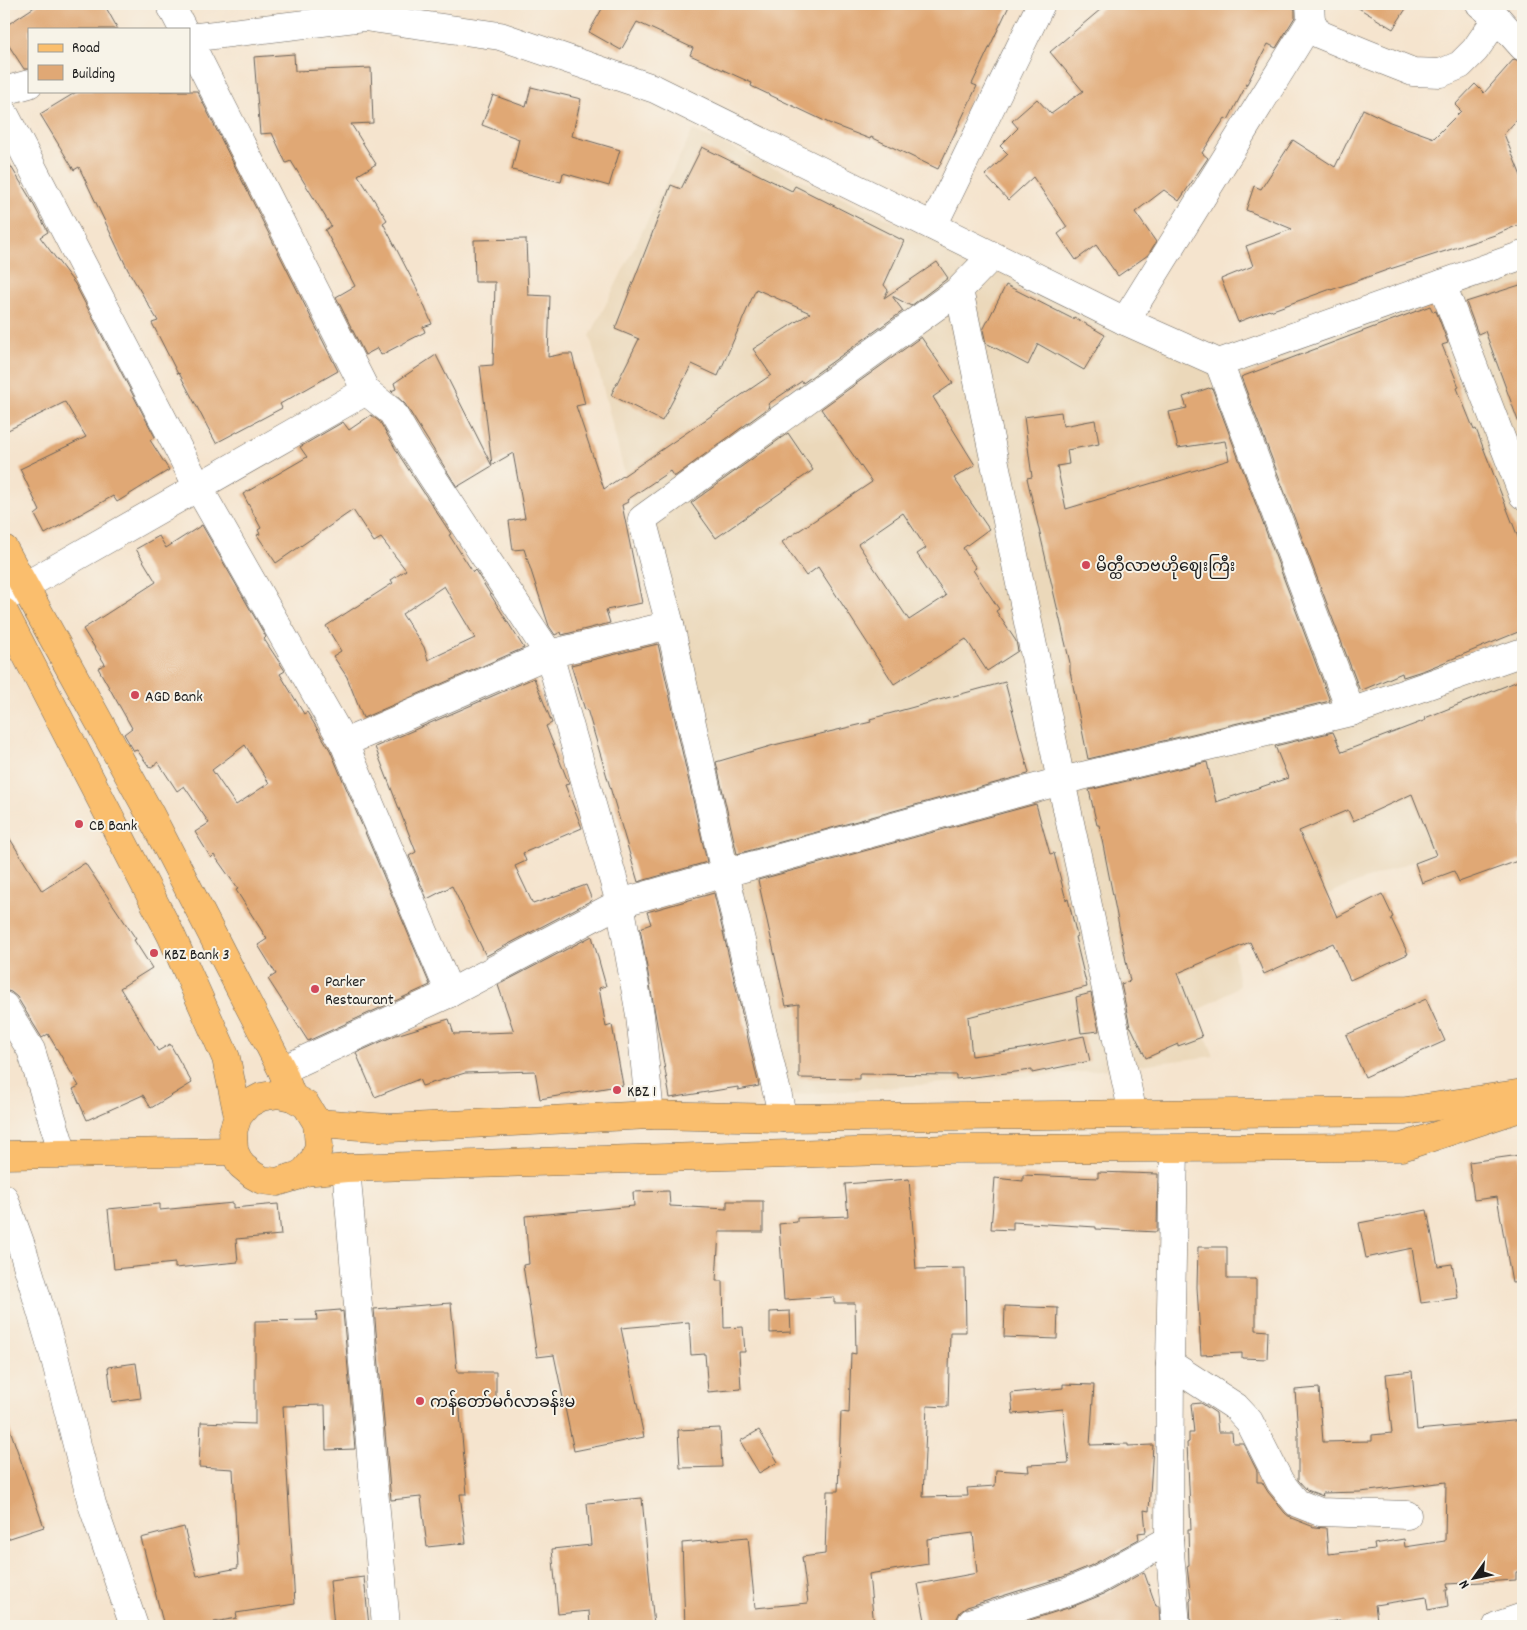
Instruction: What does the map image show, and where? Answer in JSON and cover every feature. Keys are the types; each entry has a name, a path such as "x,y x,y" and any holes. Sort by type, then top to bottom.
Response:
{"main road":[{"path":"4,549 14,593 150,814 282,1070 292,1097"},
{"path":"4,612 171,935 226,1058 238,1116"},
{"path":"278,1094 292,1097 306,1105 317,1123 319,1146 314,1160 298,1176 277,1182 262,1180 242,1165 234,1151 233,1131 238,1116 248,1104 261,1097 278,1094"},
{"path":"317,1123 389,1128 650,1116 783,1118 1523,1108"},
{"path":"304,1172 346,1168 949,1149 1402,1147 1523,1108"},
{"path":"4,1155 234,1151"}],"street":[{"path":"170,4 182,28"},
{"path":"933,226 1041,4"},
{"path":"190,39 362,11 500,36 655,88 1124,321 1220,363 1523,255"},
{"path":"1311,12 1319,34 1413,72 1441,73 1460,66 1475,50 1488,11 1523,46"},
{"path":"1124,321 1311,12"},
{"path":"190,41 366,391 392,412 412,446 549,654 620,903 640,1015 650,1116"},
{"path":"4,91 28,84"},
{"path":"4,113 198,487 344,742 450,993"},
{"path":"783,1118 725,873 670,625 642,518 959,290 992,256"},
{"path":"1442,284 1523,495"},
{"path":"959,290 1061,781 1133,1114"},
{"path":"1220,363 1350,712"},
{"path":"14,593 366,391"},
{"path":"344,742 549,654 670,625"},
{"path":"282,1070 450,993 620,903 1061,781 1350,712 1523,652"},
{"path":"4,1006 30,1050 63,1154"},
{"path":"1174,1149 1169,1540 1176,1626"},
{"path":"346,1168 386,1626"},
{"path":"4,1198 23,1251 55,1359 92,1504 134,1626"},
{"path":"1170,1364 1236,1407 1248,1421 1280,1482 1297,1503 1320,1512 1408,1515"},
{"path":"972,1622 1068,1592 1096,1580 1169,1540"},
{"path":"1497,1626 1523,1617"}],"shaded area":[{"name":"မိတ္ထီလာဗဟိုဈေးကြီး","path":"693,130 1229,375 1465,287 1523,268 1523,819 1231,931 1239,986 1196,1012 1214,1056 1084,1072 770,1097 665,634 590,336"}],"building":[{"path":"39,4 104,4 117,28 28,28 28,69 24,69 4,38 4,27"},
{"path":"596,4 1010,4 972,84 977,86 938,169 871,137 870,139 831,124 751,86 752,83 690,55 693,48 637,22 621,50 589,32 603,7"},
{"path":"1107,4 1285,4 1295,9 1295,17 1276,48 1268,44 1228,120 1225,118 1202,153 1208,158 1179,201 1164,190 1135,212 1156,242 1148,255 1118,276 1096,245 1076,260 1058,234 1067,227 1033,177 1008,200 985,175 1008,154 1000,146 1018,128 1012,121 1037,99 1051,114 1083,91 1050,52"},
{"path":"1352,4 1409,4 1393,29"},
{"path":"294,54 295,71 371,68 373,123 351,124 376,164 358,175 387,220 383,223 417,289 432,324 423,327 425,332 381,355 378,348 365,355 336,297 355,286 325,230 331,226 291,161 286,163 272,133 260,134 254,57"},
{"path":"1514,59 1523,62 1523,113 1504,134 1523,181 1523,223 1495,235 1238,322 1221,279 1253,266 1246,246 1292,229 1246,210 1254,186 1261,189 1293,140 1335,167 1363,109 1390,122 1434,138 1461,111 1455,105 1475,84 1484,93"},
{"path":"531,87 581,99 572,136 620,150 609,186 563,173 561,182 512,170 519,139 482,125 493,95 526,107"},
{"path":"197,91 338,371 280,404 282,408 216,443 152,323 158,321 128,270 79,167 74,170 40,114 76,92"},
{"path":"702,147 792,191 795,186 904,241 884,285 888,290 884,298 937,262 948,278 911,306 892,296 903,311 803,383 802,381 768,404 770,407 674,477 670,471 627,500 628,502 622,505 642,603 606,610 610,623 562,635 561,632 555,635 549,626 524,549 513,550 509,521 525,518 513,453 492,465 480,366 493,365 495,282 475,282 474,240 526,239 528,295 550,296 548,357 572,354 585,404 576,406 604,489 771,375 753,349 810,313 756,289 718,376 692,364 662,421 611,395 639,339 615,329 671,185 681,189"},
{"path":"4,155 48,232 40,237 75,284 155,437 150,440 169,470 117,502 113,496 45,534 35,515 40,511 20,469 86,437 65,402 4,432"},
{"path":"1523,284 1523,428 1521,429 1485,331 1478,334 1466,302"},
{"path":"1006,285 1073,319 1074,317 1105,335 1084,370 1038,344 1028,365 986,343 983,330"},
{"path":"1430,306 1433,312 1436,311 1448,343 1442,345 1459,387 1457,388 1474,430 1476,429 1523,550 1523,630 1425,670 1403,677 1402,673 1360,691 1241,377"},
{"path":"921,337 953,383 933,397 975,465 954,478 989,529 963,548 976,568 973,570 999,609 996,611 1016,641 1018,651 987,671 966,639 894,684 818,567 806,576 782,542 872,482 821,409","holes":["903,513 926,548 917,554 946,596 909,620 858,544"]},
{"path":"436,355 492,466 457,487 405,404 391,391 396,389 394,383"},
{"path":"1212,388 1330,701 1088,759 1070,663 1027,478 1032,477 1024,417 1061,412 1063,426 1095,420 1099,444 1067,450 1069,464 1057,466 1066,509 1229,460 1225,441 1178,448 1169,412 1187,408 1183,397"},
{"path":"371,415 380,422 399,455 451,534 449,535 473,572 475,570 524,648 363,718 347,677 333,656 341,651 326,626 393,583 391,580 406,570 381,538 374,542 353,510 276,563 257,535 260,534 258,530 261,528 243,494 307,457 300,447 343,422 349,430","holes":["444,586 475,638 428,660 424,647 402,614"]},
{"path":"788,433 813,470 716,538 691,503"},
{"path":"202,525 266,637 264,639 285,671 280,674 304,714 307,712 330,750 430,985 308,1041 268,979 276,974 258,945 267,939 236,890 238,889 214,855 211,858 195,832 209,823 184,786 177,791 158,762 150,768 137,750 134,751 124,734 132,728 98,668 105,664 83,629 156,582 136,549 159,536 166,548","holes":["245,745 269,783 236,805 212,770"]},
{"path":"658,644 707,862 638,882 587,709 585,710 571,665"},
{"path":"534,678 552,723 546,726 569,784 565,785 582,828 523,853 526,861 515,866 533,904 586,885 592,900 486,956 452,886 427,899 409,856 416,852 375,747"},
{"path":"1523,679 1523,859 1459,882 1454,871 1422,883 1415,863 1436,855 1412,794 1353,821 1348,810 1299,831 1337,917 1382,894 1408,954 1350,980 1333,943 1264,974 1250,942 1178,973 1202,1037 1178,1046 1178,1044 1146,1058 1130,1027 1121,984 1130,981 1099,825 1097,825 1089,790 1207,762 1216,802 1288,778 1275,746 1333,732 1342,752 1426,720 1425,718"},
{"path":"1005,682 1028,774 737,854 716,762 774,745 871,722 870,719"},
{"path":"1036,804 1050,854 1054,853 1066,900 1068,899 1087,987 968,1017 972,1056 1022,1049 1084,1036 1090,1061 1032,1073 1032,1070 956,1079 956,1075 859,1074 859,1079 799,1078 799,1004 786,1006 758,880"},
{"path":"4,829 42,891 85,863 136,939 134,940 152,968 120,988 158,1051 170,1044 192,1083 151,1108 143,1095 87,1120 73,1089 79,1086 48,1034 42,1038 17,997 11,992 4,990"},
{"path":"714,893 759,1086 738,1090 738,1087 670,1098 640,928 651,924 647,912"},
{"path":"592,936 606,986 599,988 606,1027 612,1025 623,1085 540,1099 535,1071 465,1073 422,1086 419,1079 375,1097 356,1053 396,1035 449,1019 454,1034 514,1032 498,985"},
{"path":"1091,993 1099,1031 1081,1033 1076,997"},
{"path":"1426,999 1445,1041 1365,1077 1346,1035"},
{"path":"1520,1155 1523,1175 1523,1282 1512,1283 1497,1197 1474,1200 1469,1162"},
{"path":"1098,1172 1158,1174 1157,1232 1013,1222 1013,1230 991,1229 995,1178 1023,1181 1023,1175 1098,1178"},
{"path":"909,1179 916,1269 965,1268 966,1332 950,1332 948,1407 927,1406 923,1497 968,1496 967,1488 995,1486 996,1470 1029,1472 1028,1465 1069,1463 1063,1409 1013,1414 1011,1393 1063,1388 1063,1384 1094,1385 1090,1445 1153,1445 1149,1511 1144,1510 1146,1532 1138,1533 1139,1539 1090,1566 1063,1577 967,1607 960,1612 957,1618 957,1626 926,1626 918,1584 977,1573 973,1533 927,1539 928,1564 869,1574 874,1626 685,1626 682,1543 748,1537 755,1608 808,1603 802,1557 825,1554 827,1491 838,1491 841,1412 849,1413 851,1353 856,1354 855,1303 834,1303 834,1297 784,1300 779,1224 797,1222 797,1218 848,1216 845,1184"},
{"path":"669,1191 670,1206 727,1209 727,1201 763,1201 763,1232 719,1232 716,1281 723,1281 724,1328 743,1327 745,1352 739,1352 741,1389 708,1392 705,1354 691,1355 689,1322 621,1328 644,1437 574,1451 554,1355 537,1357 523,1265 529,1264 525,1216 634,1206 633,1192"},
{"path":"233,1203 233,1208 278,1204 281,1235 236,1239 238,1262 175,1268 175,1263 114,1269 108,1209 160,1204 160,1210"},
{"path":"1427,1210 1438,1266 1452,1264 1458,1298 1421,1303 1412,1248 1366,1258 1359,1223"},
{"path":"1198,1247 1227,1247 1227,1279 1256,1279 1256,1330 1268,1331 1267,1359 1242,1358 1242,1353 1201,1355 1197,1287"},
{"name":"ကန်တော်မင်္ဂလာခန်းမ","path":"451,1303 457,1372 496,1372 496,1402 459,1401 467,1494 460,1494 466,1543 427,1547 421,1497 391,1500 374,1309"},
{"path":"1005,1306 1058,1308 1057,1339 1004,1337"},
{"path":"340,1310 340,1312 343,1311 355,1449 326,1450 325,1405 283,1406 295,1604 236,1613 237,1618 214,1622 215,1626 164,1626 141,1538 184,1527 197,1576 238,1568 233,1469 199,1467 201,1422 255,1424 255,1321 317,1320 316,1312"},
{"path":"790,1311 791,1332 770,1333 770,1312"},
{"path":"136,1363 141,1398 112,1402 108,1367"},
{"path":"1412,1371 1417,1430 1523,1420 1523,1571 1516,1572 1516,1580 1447,1584 1448,1606 1428,1610 1426,1597 1375,1605 1377,1620 1341,1624 1340,1620 1305,1626 1191,1626 1191,1600 1187,1566 1189,1565 1188,1530 1191,1530 1187,1443 1189,1442 1189,1433 1194,1433 1191,1404 1201,1403 1216,1413 1218,1432 1232,1432 1233,1443 1243,1443 1257,1471 1257,1482 1262,1482 1285,1513 1291,1518 1314,1527 1326,1528 1328,1554 1375,1549 1374,1544 1404,1539 1405,1547 1445,1541 1446,1482 1360,1492 1322,1493 1323,1496 1307,1490 1298,1480 1298,1432 1295,1390 1319,1388 1323,1442 1372,1441 1372,1435 1392,1433 1386,1374"},
{"path":"4,1421 7,1421 44,1527 4,1540"},
{"path":"720,1428 722,1467 680,1468 678,1430"},
{"path":"759,1430 778,1462 759,1473 740,1441"},
{"path":"642,1498 654,1626 590,1626 589,1611 558,1614 552,1549 591,1545 587,1503"},
{"path":"1144,1572 1156,1606 1159,1606 1160,1626 1011,1626 1074,1606 1104,1594"},
{"path":"364,1577 369,1626 334,1626 330,1581"}],"place":[{"name":"မိတ္ထီလာဗဟိုဈေးကြီး","path":"1086,565"},
{"name":"AGD Bank","path":"135,695"},
{"name":"CB Bank","path":"79,824"},
{"name":"KBZ Bank 3","path":"154,953"},
{"name":"Parker Restaurant","path":"315,989"},
{"name":"KBZ 1","path":"617,1090"},
{"name":"ကန်တော်မင်္ဂလာခန်းမ","path":"420,1401"}]}
